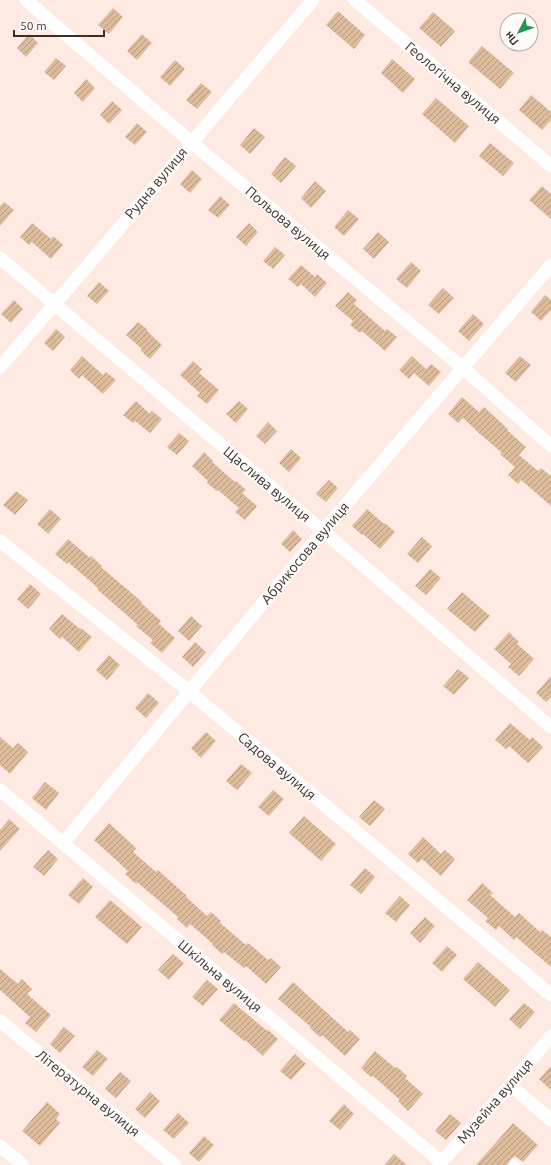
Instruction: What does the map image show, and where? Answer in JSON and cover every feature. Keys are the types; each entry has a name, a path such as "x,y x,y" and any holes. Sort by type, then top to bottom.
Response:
{"street":[{"name":"Польова вулиця","path":"26,0 191,142 463,368 551,446"},
{"name":"Рудна вулиця","path":"0,367 313,0"},
{"name":"Геологічна вулиця","path":"355,0 551,166"},
{"name":"Щаслива вулиця","path":"0,258 323,531 551,727"},
{"name":"Абрикосова вулиця","path":"63,843 323,531 551,265"},
{"name":"Садова вулиця","path":"0,541 190,692 551,994"},
{"name":"Шкільна вулиця","path":"0,790 440,1163"},
{"name":"Літературна вулиця","path":"0,1021 175,1165"},
{"name":"Музейна вулиця","path":"440,1163 510,1085 551,1036"},
{"path":"510,1085 551,1120"},
{"path":"0,1146 23,1165"}],"lane":[{"path":"513,1165 514,1163 516,1165"}],"building":[{"path":"113,8 123,17 109,34 98,25"},
{"path":"338,11 365,35 354,49 326,25"},
{"path":"433,12 455,31 441,47 419,28"},
{"path":"29,34 38,43 26,57 17,48"},
{"path":"142,34 152,43 137,60 127,51"},
{"path":"482,46 514,73 500,89 468,62"},
{"path":"56,58 66,66 54,80 44,72"},
{"path":"392,59 415,79 403,93 381,73"},
{"path":"175,60 185,69 170,86 160,77"},
{"path":"86,79 95,88 83,102 74,93"},
{"path":"201,83 212,92 197,109 186,100"},
{"path":"531,95 551,112 551,120 542,130 519,110"},
{"path":"436,98 469,126 455,143 422,114"},
{"path":"112,101 122,110 109,124 100,115"},
{"path":"137,123 147,132 135,145 125,137"},
{"path":"254,128 265,137 250,154 240,145"},
{"path":"490,143 514,163 503,176 479,156"},
{"path":"285,157 296,166 281,183 271,174"},
{"path":"192,170 202,179 190,193 180,184"},
{"path":"315,181 326,191 311,208 301,198"},
{"path":"542,186 551,194 551,219 529,200"},
{"path":"220,196 230,205 218,218 208,210"},
{"path":"4,202 14,210 0,226 0,206"},
{"path":"348,210 359,219 344,236 334,227"},
{"path":"32,223 51,239 53,236 63,245 51,259 32,242 29,245 20,237"},
{"path":"249,223 258,232 246,246 236,237"},
{"path":"378,232 389,242 374,259 363,249"},
{"path":"275,247 285,255 273,269 263,261"},
{"path":"411,262 421,271 407,288 396,279"},
{"path":"301,265 315,277 317,274 327,283 315,297 301,284 298,287 288,279"},
{"path":"99,282 109,291 97,304 87,296"},
{"path":"443,288 454,298 439,314 428,305"},
{"path":"348,292 357,300 354,304 385,331 387,329 397,337 385,351 362,331 360,333 350,325 353,321 335,306"},
{"path":"545,295 551,300 551,310 541,321 531,312"},
{"path":"14,300 23,309 11,323 1,314"},
{"path":"473,314 484,324 469,341 458,331"},
{"path":"138,322 162,345 150,359 141,351 142,349 126,335"},
{"path":"56,329 65,337 53,351 44,343"},
{"path":"82,356 103,375 106,372 116,380 103,394 82,375 79,379 70,370"},
{"path":"412,356 426,369 431,364 441,372 429,386 414,373 409,379 399,370"},
{"path":"520,356 531,365 516,382 505,373"},
{"path":"193,361 202,369 199,373 219,390 207,404 197,396 200,393 180,375"},
{"path":"462,397 479,412 484,407 526,447 519,455 538,471 541,468 551,476 551,506 521,480 518,484 508,475 515,467 500,454 502,453 463,418 458,423 448,414"},
{"path":"136,401 150,414 152,411 162,419 150,433 135,421 133,423 123,415"},
{"path":"239,401 248,409 236,423 226,414"},
{"path":"268,422 277,431 265,444 256,436"},
{"path":"179,433 189,441 177,455 167,447"},
{"path":"291,449 301,458 289,472 279,463"},
{"path":"204,452 213,461 212,462 246,490 242,493 257,506 245,520 235,512 239,508 218,490 217,491 207,483 208,481 192,466"},
{"path":"329,480 338,488 326,502 316,494"},
{"path":"16,491 28,500 15,515 3,505"},
{"path":"50,509 61,519 48,534 37,524"},
{"path":"367,509 395,532 380,549 352,526"},
{"path":"293,530 302,539 290,552 281,544"},
{"path":"422,537 432,546 418,563 407,554"},
{"path":"68,539 90,558 91,556 102,566 101,567 142,602 141,603 161,621 159,624 175,638 162,653 150,643 153,640 136,626 138,625 68,562 67,564 55,554"},
{"path":"430,569 441,578 426,595 415,586"},
{"path":"30,584 41,594 28,609 17,599"},
{"path":"462,592 490,616 475,632 447,609"},
{"path":"62,614 92,637 79,652 62,637 60,639 49,629"},
{"path":"191,616 202,626 189,641 178,631"},
{"path":"509,632 519,642 517,644 534,659 519,676 508,667 511,664 494,649"},
{"path":"195,642 206,652 193,667 182,657"},
{"path":"109,655 120,665 107,680 96,670"},
{"path":"458,669 469,678 454,695 443,686"},
{"path":"551,676 551,697 546,702 536,693"},
{"path":"148,693 159,703 146,718 135,708"},
{"path":"510,723 530,740 532,737 543,747 528,763 509,746 506,749 495,740"},
{"path":"206,732 216,741 201,758 191,748"},
{"path":"0,737 13,748 18,743 28,752 10,774 0,765"},
{"path":"241,764 252,773 237,790 226,781"},
{"path":"45,782 59,793 46,810 32,798"},
{"path":"273,790 284,799 269,816 258,807"},
{"path":"374,800 385,809 370,826 359,817"},
{"path":"304,816 336,844 321,861 289,833"},
{"path":"9,819 20,829 0,851 0,830"},
{"path":"109,823 136,848 133,852 156,872 158,870 207,916 211,912 221,921 220,923 246,945 248,943 268,960 271,958 281,967 266,984 246,966 244,968 224,952 222,954 190,924 187,928 177,919 178,917 137,882 136,884 125,874 128,871 94,840"},
{"path":"423,837 441,854 445,850 455,859 441,876 422,859 418,863 408,854"},
{"path":"48,850 58,859 44,876 33,867"},
{"path":"365,868 375,877 361,894 350,885"},
{"path":"83,878 93,887 79,904 68,895"},
{"path":"482,883 493,893 490,895 515,917 519,913 540,932 542,930 551,937 551,967 516,937 514,940 499,926 496,930 485,921 488,918 467,900"},
{"path":"400,896 410,905 396,922 385,913"},
{"path":"110,900 142,927 127,944 95,917"},
{"path":"425,917 435,926 420,943 410,933"},
{"path":"447,946 457,955 442,972 432,963"},
{"path":"173,954 184,963 169,980 158,970"},
{"path":"478,962 510,990 495,1007 463,979"},
{"path":"0,969 18,984 22,979 32,989 27,994 51,1015 36,1032 25,1023 30,1017 0,990"},
{"path":"207,980 218,989 203,1006 192,997"},
{"path":"293,982 348,1032 350,1030 360,1039 345,1056 322,1035 320,1037 310,1028 311,1027 278,999"},
{"path":"234,1003 278,1039 263,1056 219,1020"},
{"path":"524,1003 535,1012 520,1029 509,1019"},
{"path":"64,1027 75,1036 60,1053 50,1044"},
{"path":"97,1050 108,1059 93,1076 82,1067"},
{"path":"375,1051 395,1068 397,1067 407,1076 405,1078 423,1094 408,1111 398,1101 400,1100 373,1076 371,1077 361,1068"},
{"path":"295,1054 306,1064 291,1080 280,1071"},
{"path":"551,1066 551,1090 539,1079"},
{"path":"120,1072 131,1081 116,1098 105,1089"},
{"path":"150,1092 160,1101 145,1118 135,1109"},
{"path":"47,1102 60,1114 56,1119 60,1123 40,1146 22,1131"},
{"path":"344,1104 354,1114 340,1130 329,1121"},
{"path":"178,1113 189,1123 174,1139 163,1130"},
{"path":"450,1114 461,1123 446,1140 435,1131"},
{"path":"513,1123 538,1145 523,1162 515,1156 507,1165 476,1165"},
{"path":"204,1136 214,1145 199,1162 189,1153"},
{"path":"394,1154 407,1165 384,1165"}]}
